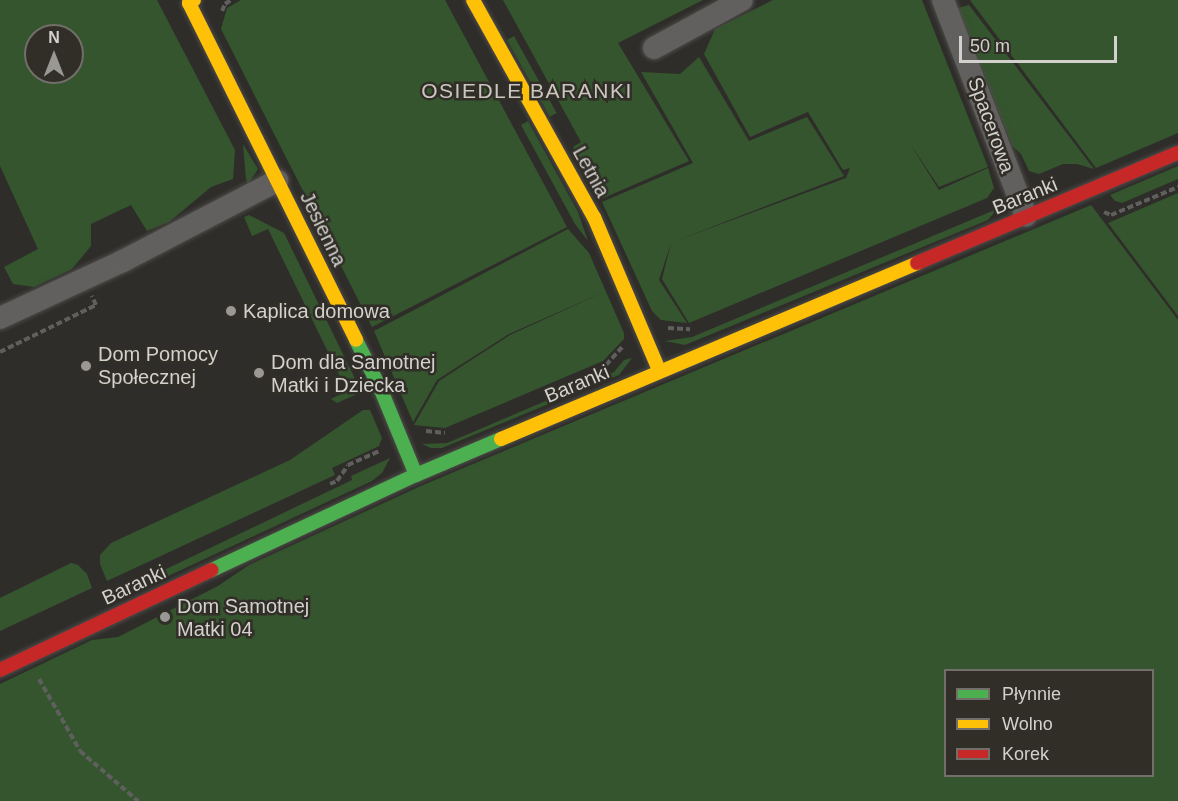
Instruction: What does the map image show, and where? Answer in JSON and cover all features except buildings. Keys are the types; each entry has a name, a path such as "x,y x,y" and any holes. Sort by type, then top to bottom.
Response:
{"street":[{"name":"Letnia","path":"473,0 594,217 659,370"},
{"path":"654,48 742,0"},
{"name":"Spacerowa","path":"943,0 1026,216"},
{"name":"Jesienna","path":"192,1 277,181 381,390 416,475"},
{"name":"Baranki","path":"0,670 416,475 659,370 1178,153"},
{"path":"0,318 123,261 277,181"}],"path":[{"path":"27,657 80,751 138,801"}],"green space":[{"path":"0,0 157,0 235,150 233,179 211,187 169,222 147,231 131,205 91,224 91,246 72,269 34,287 13,284 4,267 38,249 0,166"},
{"path":"241,0 445,0 567,227 372,327 221,29 227,8"},
{"path":"503,0 703,0 618,43 689,161 601,199 573,147 581,142"},
{"path":"773,0 922,0 988,167 939,187 909,142 939,190 988,168 994,188 987,198 689,323 662,279 671,243 659,280 687,323 661,320 652,311 602,202 693,163 641,72 680,74 699,57 749,141 807,117 844,176 678,240 846,178 850,168 843,170 808,112 750,137 704,54 715,29"},
{"path":"970,0 1178,0 1178,133 1096,168"},
{"path":"969,5 1094,169 1077,164 1063,164 1039,174 1029,171 1021,154 1012,146 958,8"},
{"path":"514,36 557,113 550,117 507,40"},
{"path":"528,121 578,212 588,241 575,224 521,125"},
{"path":"243,144 258,169 248,184 246,179"},
{"path":"1178,166 1178,179 1122,203 1115,201 1110,195"},
{"path":"1178,193 1178,316 1108,223"},
{"path":"1091,205 1178,320 1178,801 0,801 0,684 92,640 118,637 218,586 249,565 423,485"},
{"path":"997,209 988,220 685,345 665,341 692,337"},
{"path":"249,215 284,233 360,389 355,395 337,403 331,399 347,391 268,229 252,236 244,217"},
{"path":"568,229 589,253 624,333 624,339 603,361 445,428 414,425 439,381 510,335 604,292 509,334 437,380 413,422 374,331"},
{"path":"632,358 619,375 442,448 431,448 422,444 447,443 614,372 624,360"},
{"path":"363,410 370,410 382,438 379,446 332,468 335,475 107,581 100,564 100,555 111,543 290,460"},
{"path":"390,458 382,473 372,481 121,598 114,594 352,480 351,476"},
{"path":"71,563 78,565 87,574 92,588 0,631 0,598"}],"traffic: fast":[{"path":"356,340 381,390 416,475"},
{"path":"212,570 416,475 501,439"}],"traffic: slow":[{"path":"194,0 189,3 356,340"},
{"path":"473,0 594,217 659,370"},
{"path":"501,439 917,263"}],"traffic: jam":[{"path":"917,263 1178,153"},
{"path":"0,670 212,570"}],"place":[{"name":"Kaplica domowa","path":"231,311"},
{"name":"Dom Pomocy Społecznej","path":"86,366"},
{"name":"Dom dla Samotnej Matki i Dziecka","path":"259,373"},
{"name":"Dom Samotnej Matki 04","path":"165,617"}],"district":[{"name":"OSIEDLE BARANKI","path":"527,91"}]}
